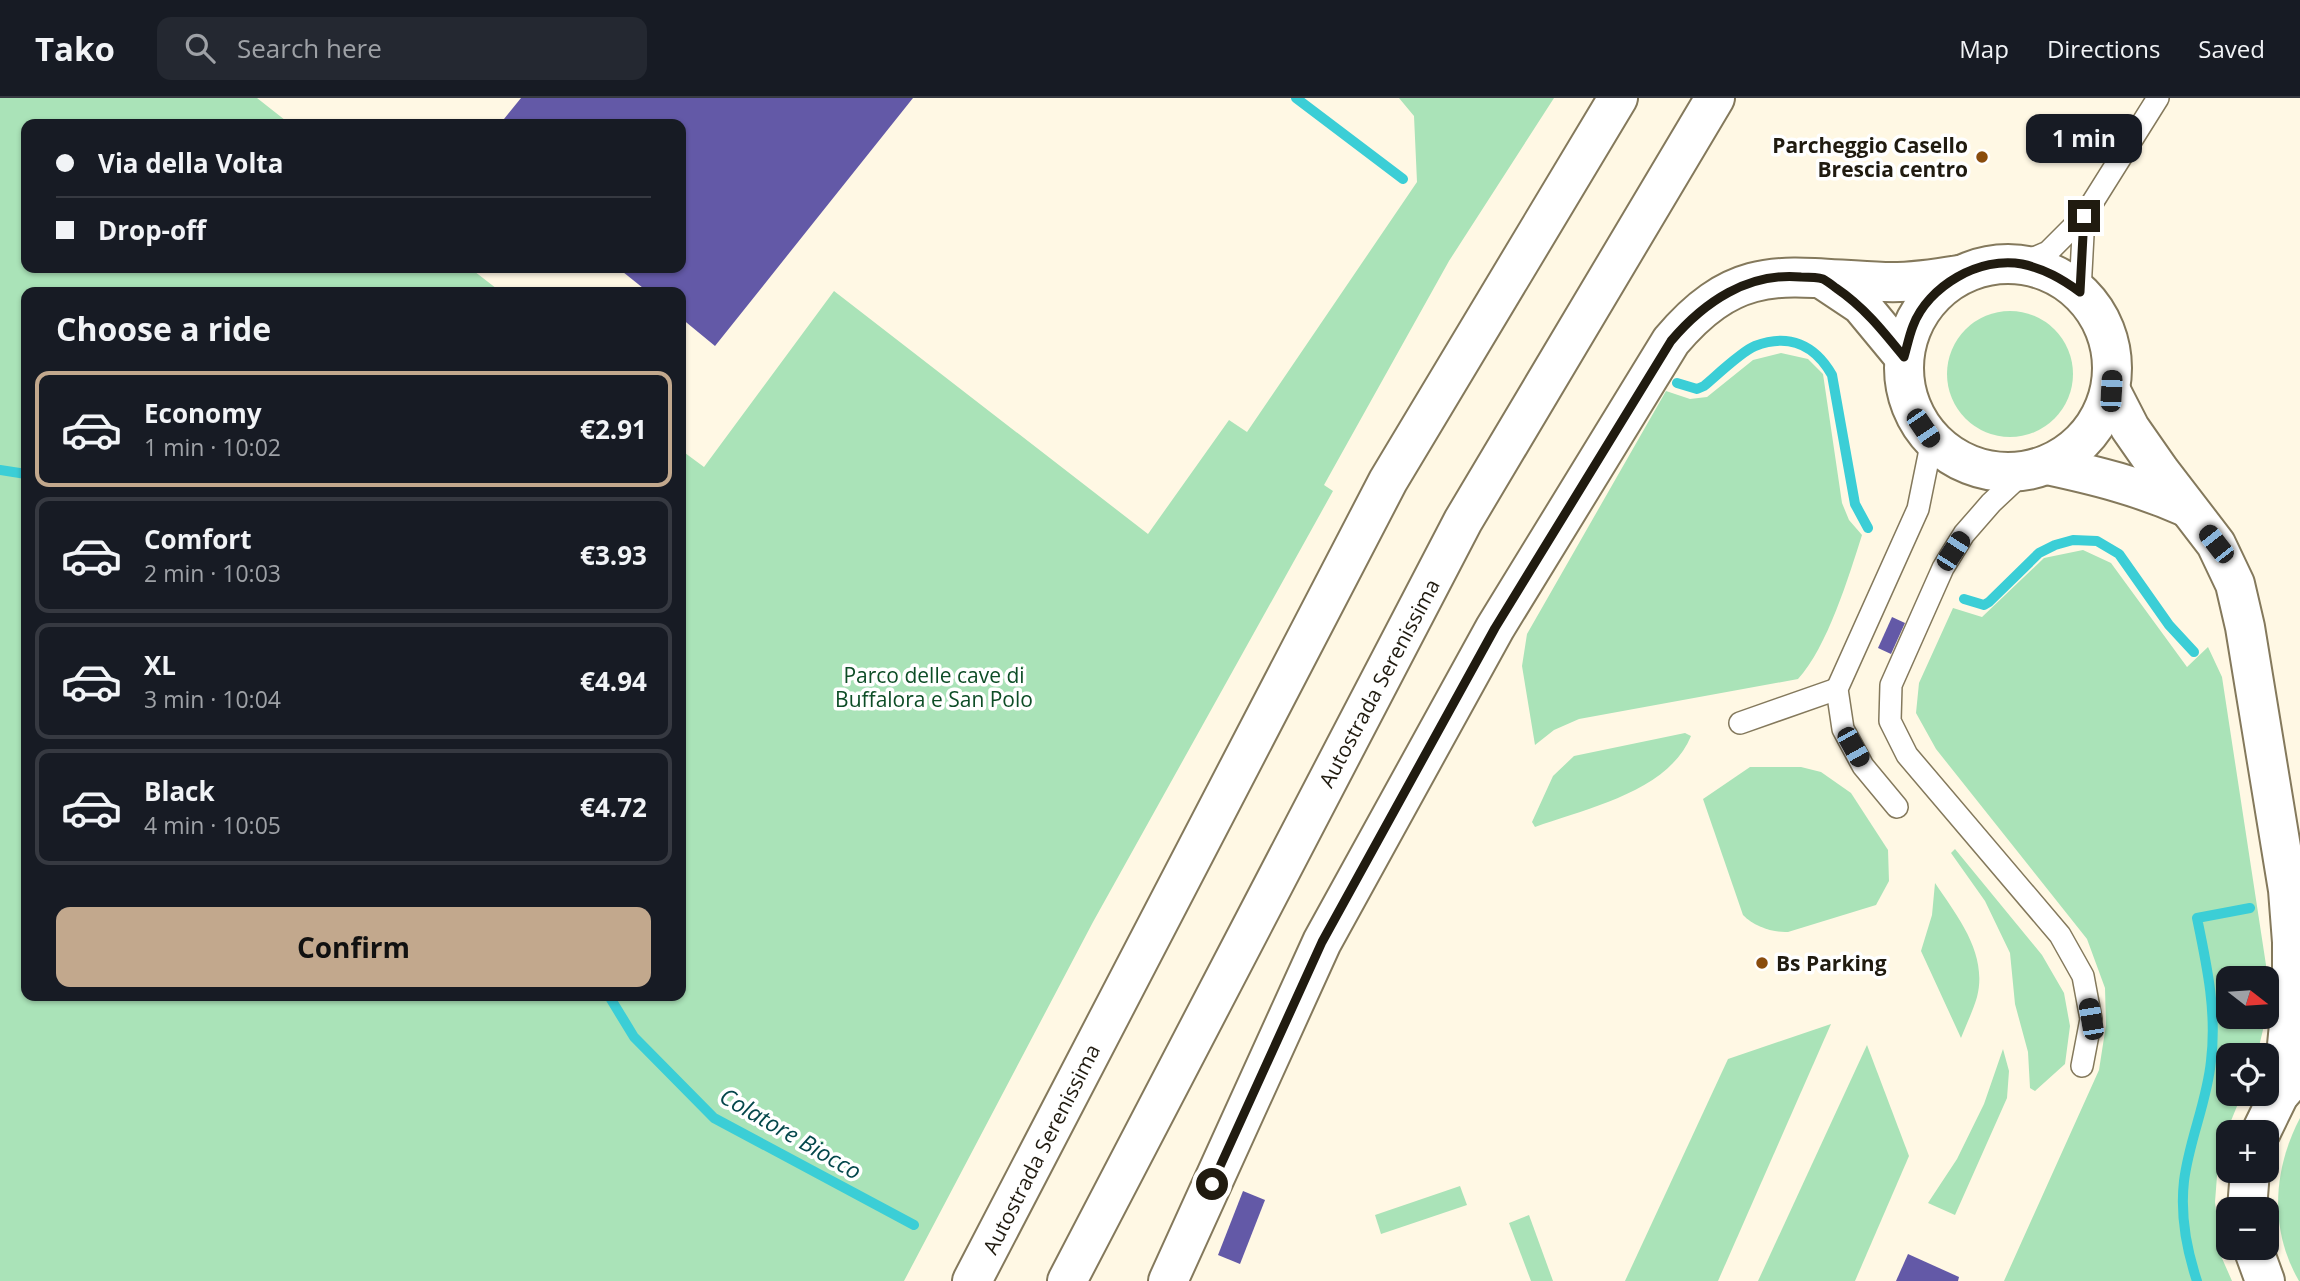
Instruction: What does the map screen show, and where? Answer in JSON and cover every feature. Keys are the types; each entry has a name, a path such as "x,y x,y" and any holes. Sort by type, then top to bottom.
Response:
{"main road":[{"name":"Autostrada Serenissima","path":"972,1281 1388,481 1618,98"},
{"name":"Autostrada Serenissima","path":"1067,1281 1463,521 1715,98"},
{"path":"1168,1281 1322,942 1495,628 1671,341 1688,320 1709,302 1734,289 1762,280 1792,276 1885,282 1916,281 1959,275 1989,265 2020,264 2052,273 2080,292 2102,320 2112,355 2111,391 2098,422 2076,448 2036,469"},
{"path":"1959,275 1932,296 1913,324 1904,357 1905,387 1915,415 1932,440 1951,456 1973,467 1999,473 2036,469 2102,477 2145,489 2189,508"},
{"path":"1822,278 1861,305 1904,357"},
{"path":"2111,391 2130,428 2216,544 2235,584 2245,627 2294,901 2292,993 2287,1045 2289,1083 2268,1120"},
{"path":"2257,1260 2265,1281"}],"lane":[{"path":"2020,264 2049,252 2084,216 2158,98"},
{"path":"2080,292 2084,216"},
{"path":"1897,807 1863,766 1843,729 1836,690 1917,509 1932,440"},
{"path":"2036,469 1991,503 1964,534 1943,568 1891,685 1890,721 1907,755 2060,935 2083,976 2091,1019 2082,1066"},
{"path":"1740,723 1836,690"}],"green space":[{"name":"Parco delle cave di Buffalora e San Polo","path":"0,98 257,98 284,119 21,119 21,273 476,273 495,287 21,287 21,1001 686,1001 686,454 704,467 834,291 1148,534 1229,420 1247,432 1417,182 1414,116 1399,98 1554,98 1449,261 1324,485 1333,491 1093,922 904,1281 0,1281"},
{"path":"2010,311 2034,315 2055,329 2069,350 2073,374 2069,398 2055,419 2034,433 2010,437 1986,433 1965,419 1951,398 1947,374 1951,350 1965,329 1986,315"},
{"path":"1781,353 1808,359 1823,374 1842,503 1849,520 1862,535 1828,631 1809,666 1798,679 1579,719 1554,730 1535,745 1522,666 1527,634 1666,391 1690,399 1707,397 1753,360"},
{"path":"2083,550 2111,563 2187,667 2208,647 2222,677 2266,965 2216,966 2216,1029 2263,1029 2260,1043 2216,1043 2216,1106 2237,1106 2231,1120 2216,1120 2216,1260 2223,1260 2232,1281 2004,1281 2099,1070 2106,1025 2105,988 2087,939 1936,749 1916,713 1919,683 1953,608 1982,617 2044,558"},
{"path":"1685,733 1691,736 1680,755 1664,771 1645,784 1601,805 1535,827 1532,822 1553,776 1574,756"},
{"path":"1750,767 1801,767 1821,772 1851,793 1888,850 1889,881 1876,905 1788,932 1764,928 1743,915 1703,799"},
{"path":"1955,849 2042,955 2064,993 2070,1026 2065,1064 2035,1091 2030,1088 2028,1052 2015,1004 2010,953 1985,901 1951,853"},
{"path":"1935,883 1969,937 1978,966 1977,997 1961,1038 1921,951 1932,915"},
{"path":"1831,1024 1718,1281 1625,1281 1728,1059"},
{"path":"1867,1045 1909,1156 1855,1281 1758,1281"},
{"path":"2003,1049 2009,1071 2007,1098 1955,1215 1928,1203 1957,1159 1984,1104"},
{"path":"2300,1118 2300,1281 2289,1261 2279,1220 2280,1179 2291,1138"},
{"path":"1460,1186 1467,1205 1381,1234 1375,1215"},
{"path":"1529,1215 1553,1281 1531,1281 1509,1223"}],"building":[{"path":"521,98 913,98 715,346 686,322 686,287 642,287 624,273 686,273 686,119 504,119"},
{"path":"1892,617 1905,623 1891,654 1878,648"},
{"path":"1243,1191 1265,1200 1240,1264 1218,1255"},
{"path":"1908,1254 1959,1277 1958,1281 1896,1281"}],"waterway":[{"path":"1296,98 1403,179"},
{"path":"1677,383 1697,389 1704,386 1743,353 1767,342 1790,342 1809,349 1818,356 1832,375 1855,504 1868,528"},
{"name":"Colatore Biocco","path":"0,470 21,473"},
{"path":"1964,599 1984,605 2039,553 2073,540 2097,541 2119,554 2169,625 2194,652"},
{"path":"2197,1281 2185,1232 2183,1194 2186,1166 2206,1091 2213,1043 2212,1007 2197,918 2250,908"},
{"name":"Colatore Biocco","path":"612,1001 634,1037 714,1118 914,1225"}],"place":[{"name":"Parcheggio Casello Brescia centro","path":"1982,157"},
{"name":"Bs Parking","path":"1762,963"}],"route":[{"path":"1212,1184 1322,942 1348,894 1495,628 1671,341 1688,320 1709,302 1734,289 1762,280 1792,276 1822,278 1861,305 1904,357 1913,324 1932,296 1959,275 1989,265 2020,264 2052,273 2080,292 2084,216"}]}
